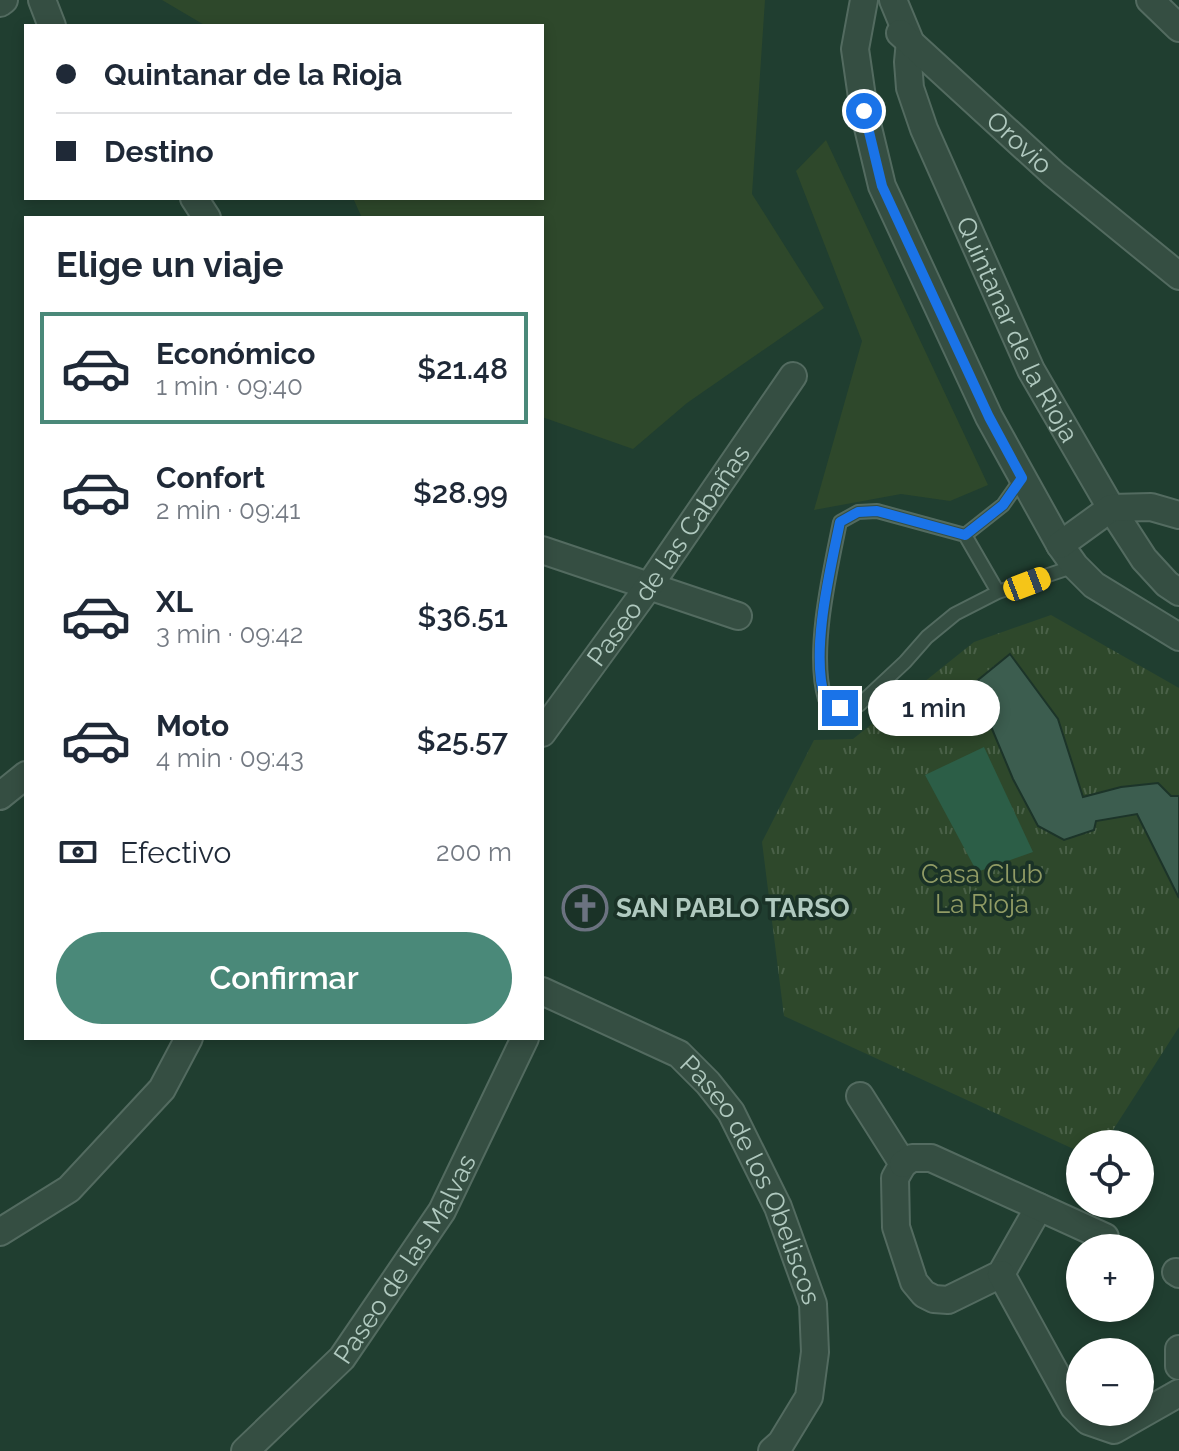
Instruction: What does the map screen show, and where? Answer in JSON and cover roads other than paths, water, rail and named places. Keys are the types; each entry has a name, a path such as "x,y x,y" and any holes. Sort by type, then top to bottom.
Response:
{"street":[{"path":"42,0 51,24"},
{"path":"893,0 910,41"},
{"path":"1150,0 1179,28"},
{"path":"863,3 855,49 864,111 882,186 989,417 1067,555 1094,585 1179,637"},
{"name":"Orovio","path":"863,3 910,41 1054,174 1179,276"},
{"name":"Quintanar de la Rioja","path":"910,41 910,88 924,129 1031,370 1144,559 1167,584 1179,592"},
{"name":"Paseo de las Cabañas","path":"544,730 649,586 793,376"},
{"path":"1067,555 1111,508 1151,507 1179,515"},
{"path":"544,551 738,616"},
{"path":"0,796 24,777"},
{"name":"Paseo de los Obeliscos","path":"544,995 679,1054 731,1112 778,1207 813,1304 815,1352 809,1397 781,1443 772,1451"},
{"path":"0,1232 69,1189 162,1089 188,1040"},
{"name":"Paseo de las Malvas","path":"245,1451 342,1358 434,1223 524,1040"},
{"path":"860,1096 903,1164"},
{"path":"1039,1207 1001,1274 948,1300 934,1299 924,1294 914,1282 896,1227 895,1178 903,1164 912,1158 931,1158 1039,1207 1098,1234"},
{"path":"1001,1274 1074,1407 1101,1439 1179,1393"},
{"path":"1179,1349 1179,1366"}],"lane":[{"path":"965,535 1003,505 1022,478"},
{"path":"998,592 965,535 877,511 858,512 840,522 830,568 822,633 819,681 825,699 840,708 859,705 927,637 955,614 998,592 1067,555"}],"place":[{"name":"SAN PABLO TARSO","path":"585,908"}],"park label":[{"name":"Casa Club La Rioja","path":"982,889"}]}
